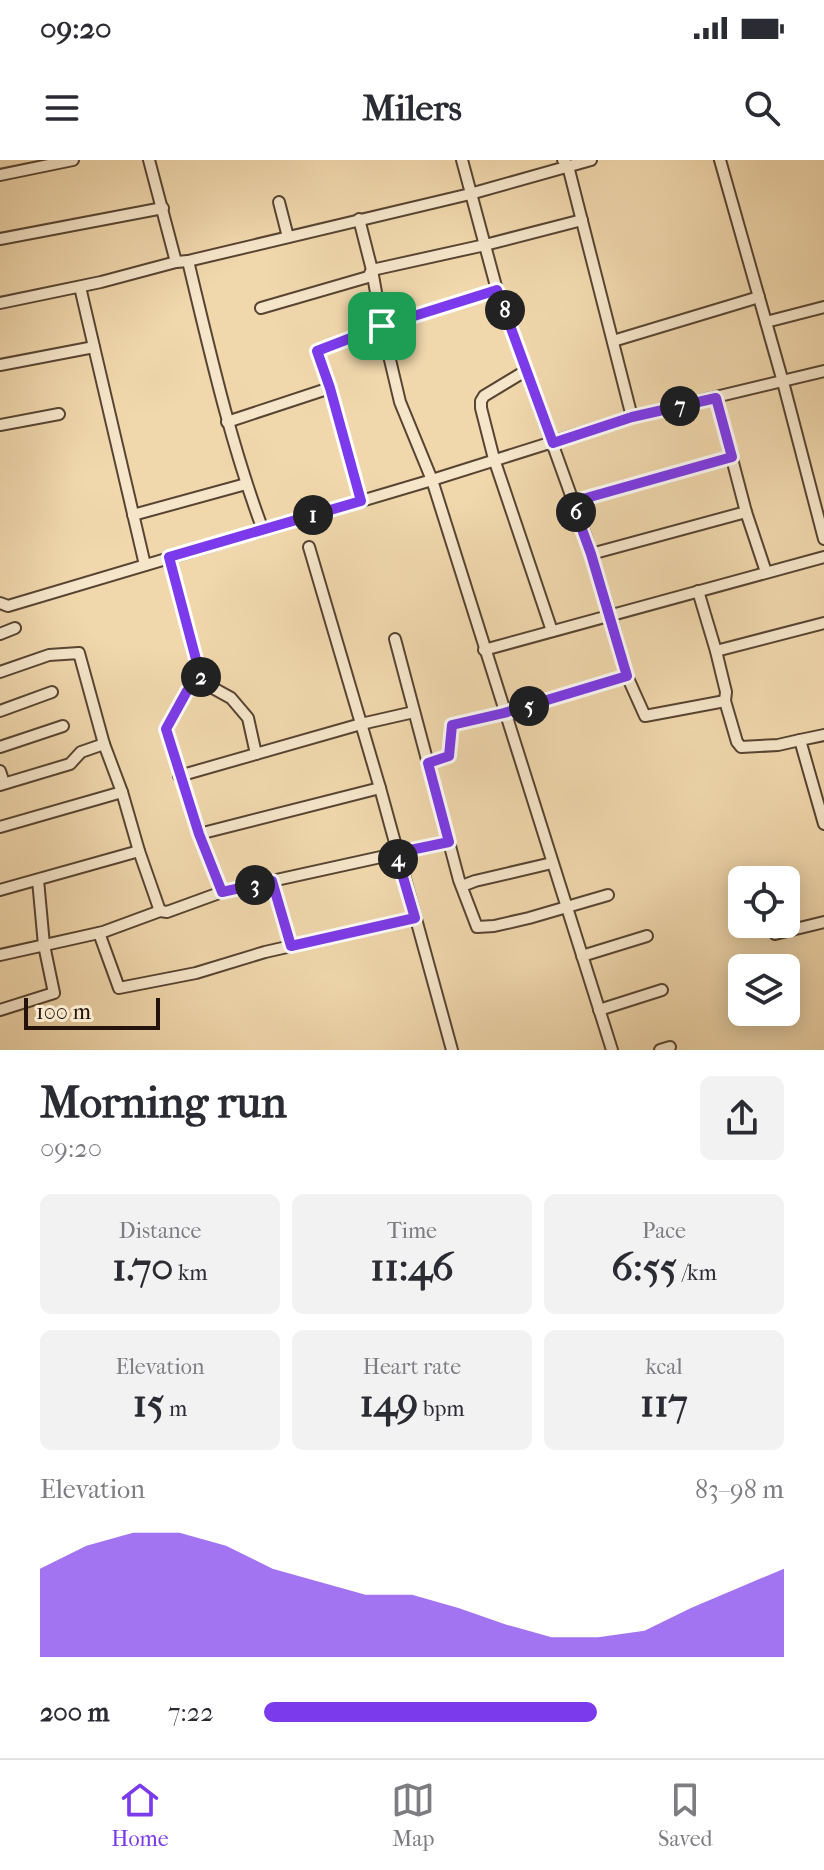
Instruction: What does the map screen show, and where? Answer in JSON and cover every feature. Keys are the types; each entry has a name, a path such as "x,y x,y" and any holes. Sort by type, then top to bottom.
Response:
{"street":[{"path":"0,175 17,165 31,170 73,160"},
{"path":"149,160 246,484 263,530"},
{"path":"462,160 497,290 591,554 627,676 645,716 725,701"},
{"path":"0,303 80,287 470,194 566,163 591,160"},
{"path":"720,160 820,506 824,539"},
{"path":"566,163 632,417"},
{"path":"279,202 288,237"},
{"path":"0,239 163,208"},
{"path":"359,219 400,402 432,480 612,1050"},
{"path":"261,308 368,277 372,270 582,220"},
{"path":"80,287 145,565"},
{"path":"361,501 317,351 382,326 497,290"},
{"path":"613,341 759,297"},
{"path":"766,322 824,307"},
{"path":"0,365 94,347"},
{"path":"527,370 490,391 481,401 494,459 552,631"},
{"path":"0,603 8,606 632,417 824,371"},
{"path":"227,422 330,388"},
{"path":"716,398 746,512 766,572"},
{"path":"0,425 59,414"},
{"path":"572,502 732,457"},
{"path":"133,515 246,484"},
{"path":"591,554 746,512"},
{"path":"309,547 452,1050"},
{"path":"169,557 202,682 231,698 248,718 256,754"},
{"path":"484,650 824,557"},
{"path":"698,591 716,651 726,692 725,701 741,747 778,745 824,735"},
{"path":"716,651 824,623"},
{"path":"0,634 15,628"},
{"path":"395,639 449,842 477,927 566,908 608,895"},
{"path":"0,672 49,655 79,653 104,744 160,911"},
{"path":"428,763 449,756 452,725 504,713 627,676"},
{"path":"202,682 187,691 166,729 179,776 222,892"},
{"path":"0,711 52,692"},
{"path":"179,776 414,712"},
{"path":"0,747 63,726"},
{"path":"800,740 822,804 824,824"},
{"path":"0,771 2,784 70,764 81,752 104,744"},
{"path":"199,834 380,788"},
{"path":"0,827 122,792"},
{"path":"0,955 99,933 222,892 449,842"},
{"path":"0,890 139,851"},
{"path":"462,886 552,863"},
{"path":"0,1010 54,993 44,945 38,880"},
{"path":"272,881 291,946"},
{"path":"99,933 119,988 196,973 265,952 415,918"},
{"path":"800,928 824,922"},
{"path":"582,956 647,936"},
{"path":"599,1010 662,990"}],"route":[{"path":"497,290 553,443 632,417 716,398 732,457 572,502 591,554 627,676 504,713 452,725 449,756 428,763 449,842 396,853 415,918 291,946 272,881 222,892 179,776 166,729 187,691 202,682 169,557 361,501 317,351 382,326 497,290"}]}
